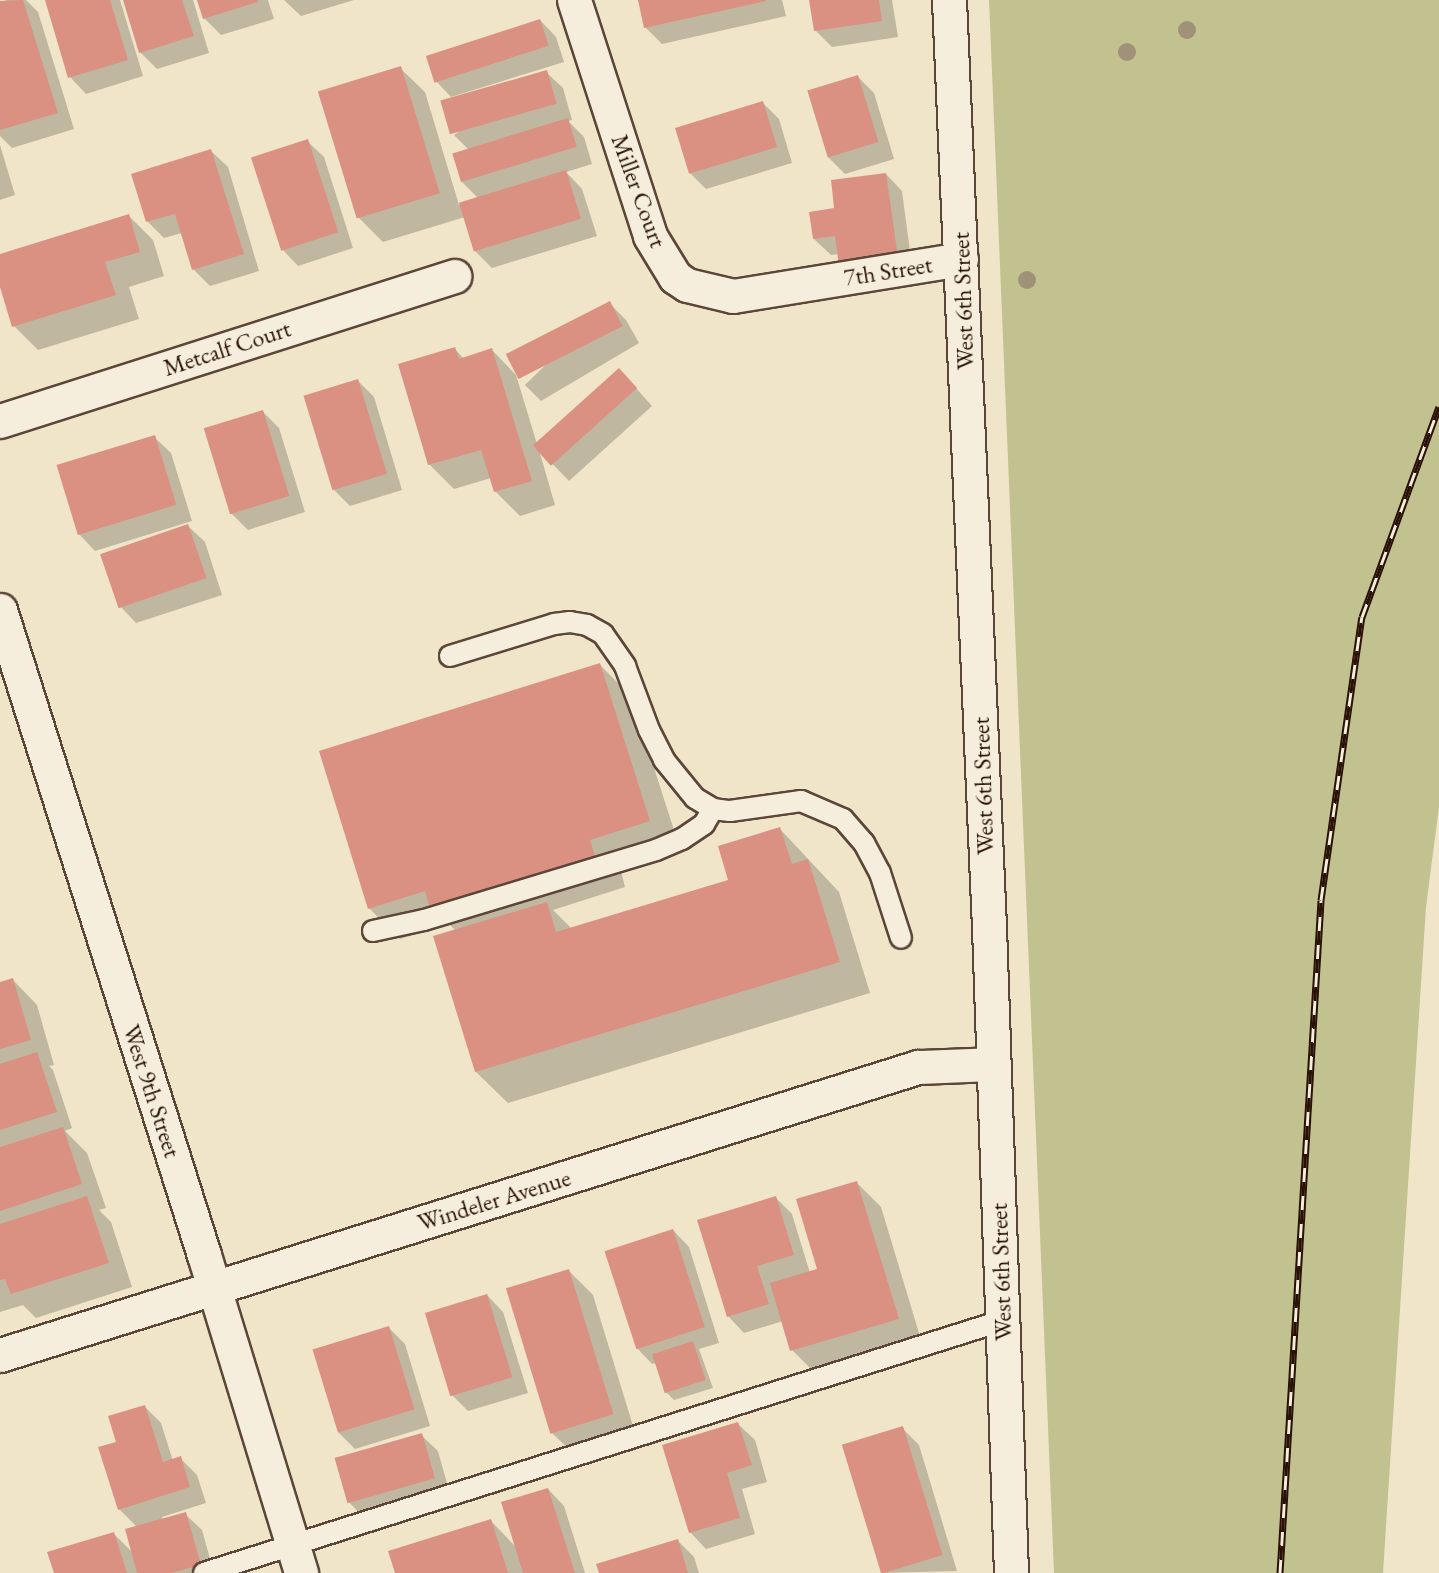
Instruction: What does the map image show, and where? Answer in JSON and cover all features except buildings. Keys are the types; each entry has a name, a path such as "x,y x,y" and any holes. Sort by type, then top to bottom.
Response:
{"street":[{"name":"Miller Court","path":"574,0 650,236 675,277 687,285 733,296 814,282"},
{"name":"West 6th Street","path":"949,0 1004,1320 1011,1573"},
{"name":"7th Street","path":"814,282 961,259"},
{"name":"Metcalf Court","path":"0,421 454,276"},
{"name":"West 9th Street","path":"0,610 214,1287 297,1559"},
{"name":"Windeler Avenue","path":"0,1355 918,1067 992,1064"}],"lane":[{"path":"450,656 554,624 570,622 587,625 603,633 625,666 649,730 664,760 695,798 713,809 730,811 801,801 843,819 864,843 880,873 901,938"},
{"path":"373,931 424,920 656,850 682,839 704,824 713,809"},
{"path":"204,1573 297,1559 1004,1320"}],"green space":[{"path":"989,0 1439,0 1439,807 1426,907 1383,1573 1054,1573"}],"railway":[{"path":"1280,1573 1321,900 1362,617 1439,407"}]}
